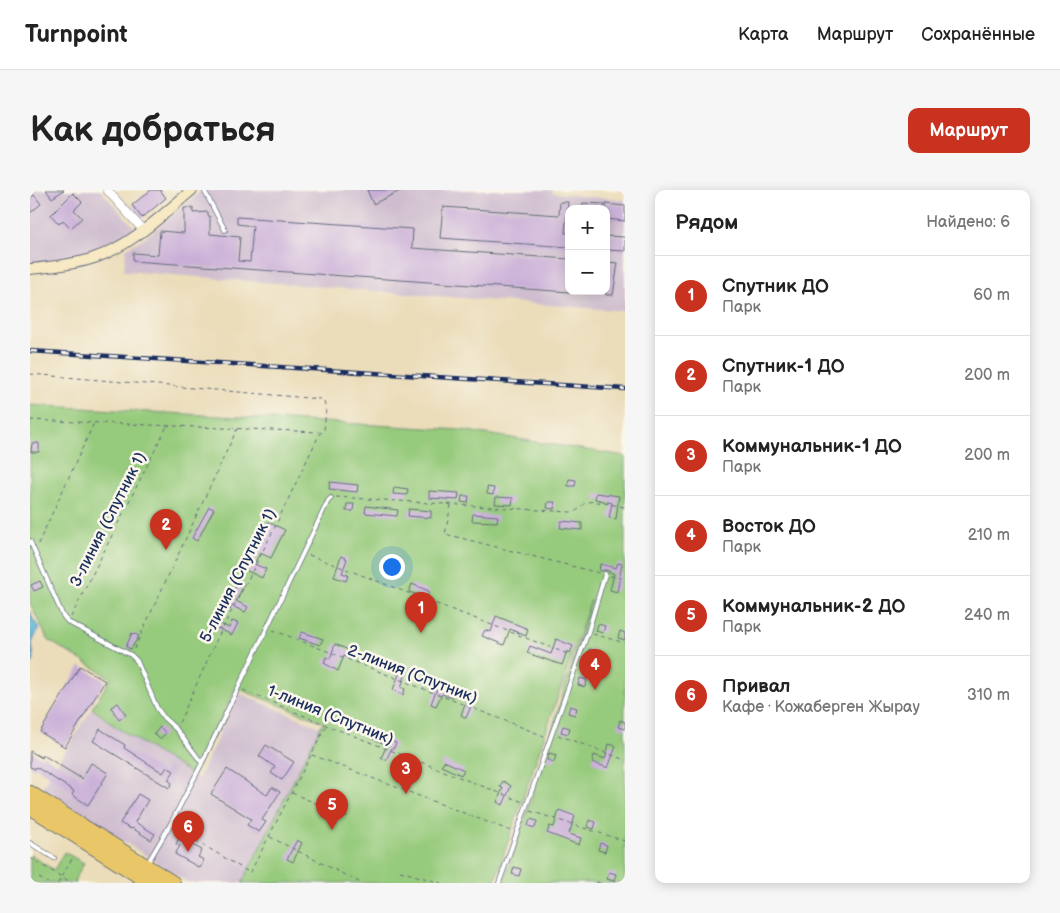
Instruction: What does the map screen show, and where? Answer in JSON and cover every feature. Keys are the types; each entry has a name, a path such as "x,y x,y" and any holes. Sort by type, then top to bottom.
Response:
{"highway":[{"path":"30,793 174,883"},
{"path":"30,807 150,883"}],"street":[{"path":"107,190 144,231"},
{"path":"30,269 76,263 108,252 144,231 192,190"}],"lane":[{"path":"204,190 225,230"},
{"path":"146,866 170,825 202,763 331,498"},
{"path":"30,542 63,616 68,622 131,655 137,661 157,708 164,718 176,728 202,763"},
{"path":"499,883 588,632 604,574"},
{"path":"30,843 54,858"}],"path":[{"name":"5-линия (Спутник 1)","path":"30,374 320,399 324,402 326,409 324,431 320,432 269,539 217,639 176,728"},
{"path":"30,420 320,432"},
{"path":"34,551 94,423"},
{"name":"3-линия (Спутник 1)","path":"68,622 167,426"},
{"path":"131,655 238,429"},
{"path":"331,498 341,497 570,512 578,511 584,504 590,502 625,507"},
{"path":"451,504 445,534 625,578"},
{"path":"303,553 579,658"},
{"name":"2-линия (Спутник)","path":"268,628 550,739"},
{"path":"588,632 625,643"},
{"name":"1-линия (Спутник)","path":"238,688 326,725 527,804"},
{"path":"170,825 250,873 326,725"},
{"path":"552,733 625,760"},
{"path":"311,754 517,833"},
{"path":"292,792 348,817"},
{"path":"525,809 625,841"},
{"path":"269,836 361,883"},
{"path":"30,858 72,883"},
{"path":"58,883 72,859"},
{"path":"400,871 442,883"},
{"path":"39,878 48,883"},
{"path":"596,882 600,883"}],"shaded area":[{"path":"30,190 100,190 137,230 124,239 75,259 30,265"},
{"path":"202,190 554,190 551,193 625,200 625,311 124,271 126,249 151,233"},
{"path":"239,693 320,727 242,883 189,883 41,789 92,708 116,727 198,779"}],"green space":[{"path":"30,405 461,430 625,456 625,883 503,883 530,803 591,600 494,883 242,883 323,722 236,688 193,775 116,727 92,708 111,678 48,640 30,603"},
{"path":"64,852 84,863 74,881 76,883 30,883 30,855 54,870"}],"water":[{"path":"30,611 39,628 32,643 34,660 30,667"}],"building":[{"path":"46,190 64,190 52,198"},
{"path":"151,190 160,190 166,198 142,218 132,205"},
{"path":"367,190 402,190 373,204"},
{"path":"73,193 82,202 74,210 82,218 71,228 63,220 59,224 51,215"},
{"path":"34,195 41,204 30,213 30,198"},
{"path":"560,202 568,202 568,205 565,205 565,247 440,238 443,207 559,215"},
{"path":"583,203 604,204 604,205 583,205"},
{"path":"606,204 625,206 625,221 610,219 610,205"},
{"path":"184,208 193,208 193,213 208,212 208,216 210,216 210,234 240,237 238,261 250,262 253,226 237,224 237,217 413,229 412,248 565,259 565,292 133,261 133,253 158,255 160,231 184,233"},
{"path":"610,236 625,237 625,251 610,250"},
{"path":"610,262 618,263 613,295 610,295"},
{"path":"32,443 39,443 39,452 31,452"},
{"path":"569,479 576,480 575,486 568,486"},
{"path":"330,482 358,485 357,492 329,489"},
{"path":"394,487 408,489 407,495 393,494"},
{"path":"487,487 494,488 493,495 487,494"},
{"path":"429,491 459,493 458,500 429,498"},
{"path":"596,493 619,496 616,519 609,518 612,503 595,499"},
{"path":"462,496 469,496 468,503 461,502"},
{"path":"496,497 513,498 512,505 495,504"},
{"path":"548,502 555,502 554,509 547,508"},
{"path":"347,504 354,504 353,511 346,511"},
{"path":"366,506 398,510 397,516 365,513"},
{"path":"209,507 214,509 197,541 192,538"},
{"path":"409,509 431,511 431,518 408,516"},
{"path":"473,514 498,516 497,522 472,521"},
{"path":"561,521 582,523 582,530 560,528"},
{"path":"268,522 285,530 271,558 260,553 254,564 266,569 262,578 243,569"},
{"path":"341,556 347,559 342,573 348,575 346,581 334,577"},
{"path":"618,563 622,564 617,592 610,590 614,574 606,570 599,571 600,564 616,568"},
{"path":"40,581 43,587 34,591 31,585"},
{"path":"238,582 244,585 236,601 248,607 245,612 232,606 230,610 225,608"},
{"path":"412,584 429,591 427,598 409,592"},
{"path":"496,616 528,629 526,636 510,629 504,645 482,636 485,630 491,632"},
{"path":"232,621 238,623 232,635 215,627 217,622 229,628"},
{"path":"598,624 605,626 603,633 596,631"},
{"path":"620,631 625,633 625,640 618,638"},
{"path":"302,632 323,639 320,645 299,638"},
{"path":"132,633 139,636 131,649 126,647"},
{"path":"556,639 573,646 570,653 567,651 562,665 527,653 530,646 551,654"},
{"path":"335,644 353,652 351,659 344,656 338,671 324,663 326,657 330,659"},
{"path":"589,649 596,651 594,658 587,656"},
{"path":"80,666 105,681 65,747 40,732"},
{"path":"401,669 407,671 401,687 405,689 403,695 393,690"},
{"path":"580,678 587,680 585,687 578,685"},
{"path":"439,683 445,686 444,688 455,691 452,698 442,694 436,706 431,704"},
{"path":"468,695 475,697 466,718 461,715"},
{"path":"118,703 126,715 119,720 111,707"},
{"path":"570,706 577,708 575,715 568,713"},
{"path":"620,720 625,722 625,729 618,727"},
{"path":"563,726 570,728 568,734 561,732"},
{"path":"160,727 166,733 160,739 154,734"},
{"path":"100,729 125,745 124,748 163,773 167,767 174,771 168,780 172,783 169,788 93,741"},
{"path":"372,732 396,743 386,760 381,758 387,745 369,737"},
{"path":"609,744 616,746 608,768 592,762 594,755 605,759"},
{"path":"266,745 294,762 282,780 271,773 275,767 259,756"},
{"path":"30,751 42,758 43,755 82,779 91,763 108,773 88,805 72,795 74,791 36,767 35,769 30,767"},
{"path":"549,753 556,755 554,762 547,760"},
{"path":"444,761 464,770 461,775 441,766"},
{"path":"227,769 267,795 272,787 280,792 262,820 266,822 259,832 247,825 251,819 211,794"},
{"path":"503,781 511,786 503,805 497,802 503,788 500,787"},
{"path":"138,794 148,800 135,822 155,834 151,840 120,823"},
{"path":"559,810 575,816 569,834 581,838 579,845 547,833 550,826 554,827"},
{"path":"186,812 193,815 185,830 178,826"},
{"path":"530,819 537,821 535,828 528,826"},
{"path":"589,820 596,822 594,829 587,827"},
{"path":"179,838 202,850 198,857 204,860 200,868 175,854 180,846 176,844"},
{"path":"297,840 302,843 293,862 287,859"},
{"path":"600,843 607,845 605,852 598,850"},
{"path":"514,867 521,869 519,876 512,874"},
{"path":"609,872 616,874 614,881 607,879"}],"railway":[{"path":"30,351 625,389"}],"place":[{"name":"Спутник-1 ДО","path":"166,550"},
{"name":"Спутник ДО","path":"421,633"},
{"name":"Восток ДО","path":"595,690"},
{"name":"Коммунальник-1 ДО","path":"406,794"},
{"name":"Коммунальник-2 ДО","path":"332,830"},
{"name":"Привал","path":"188,852"}]}
